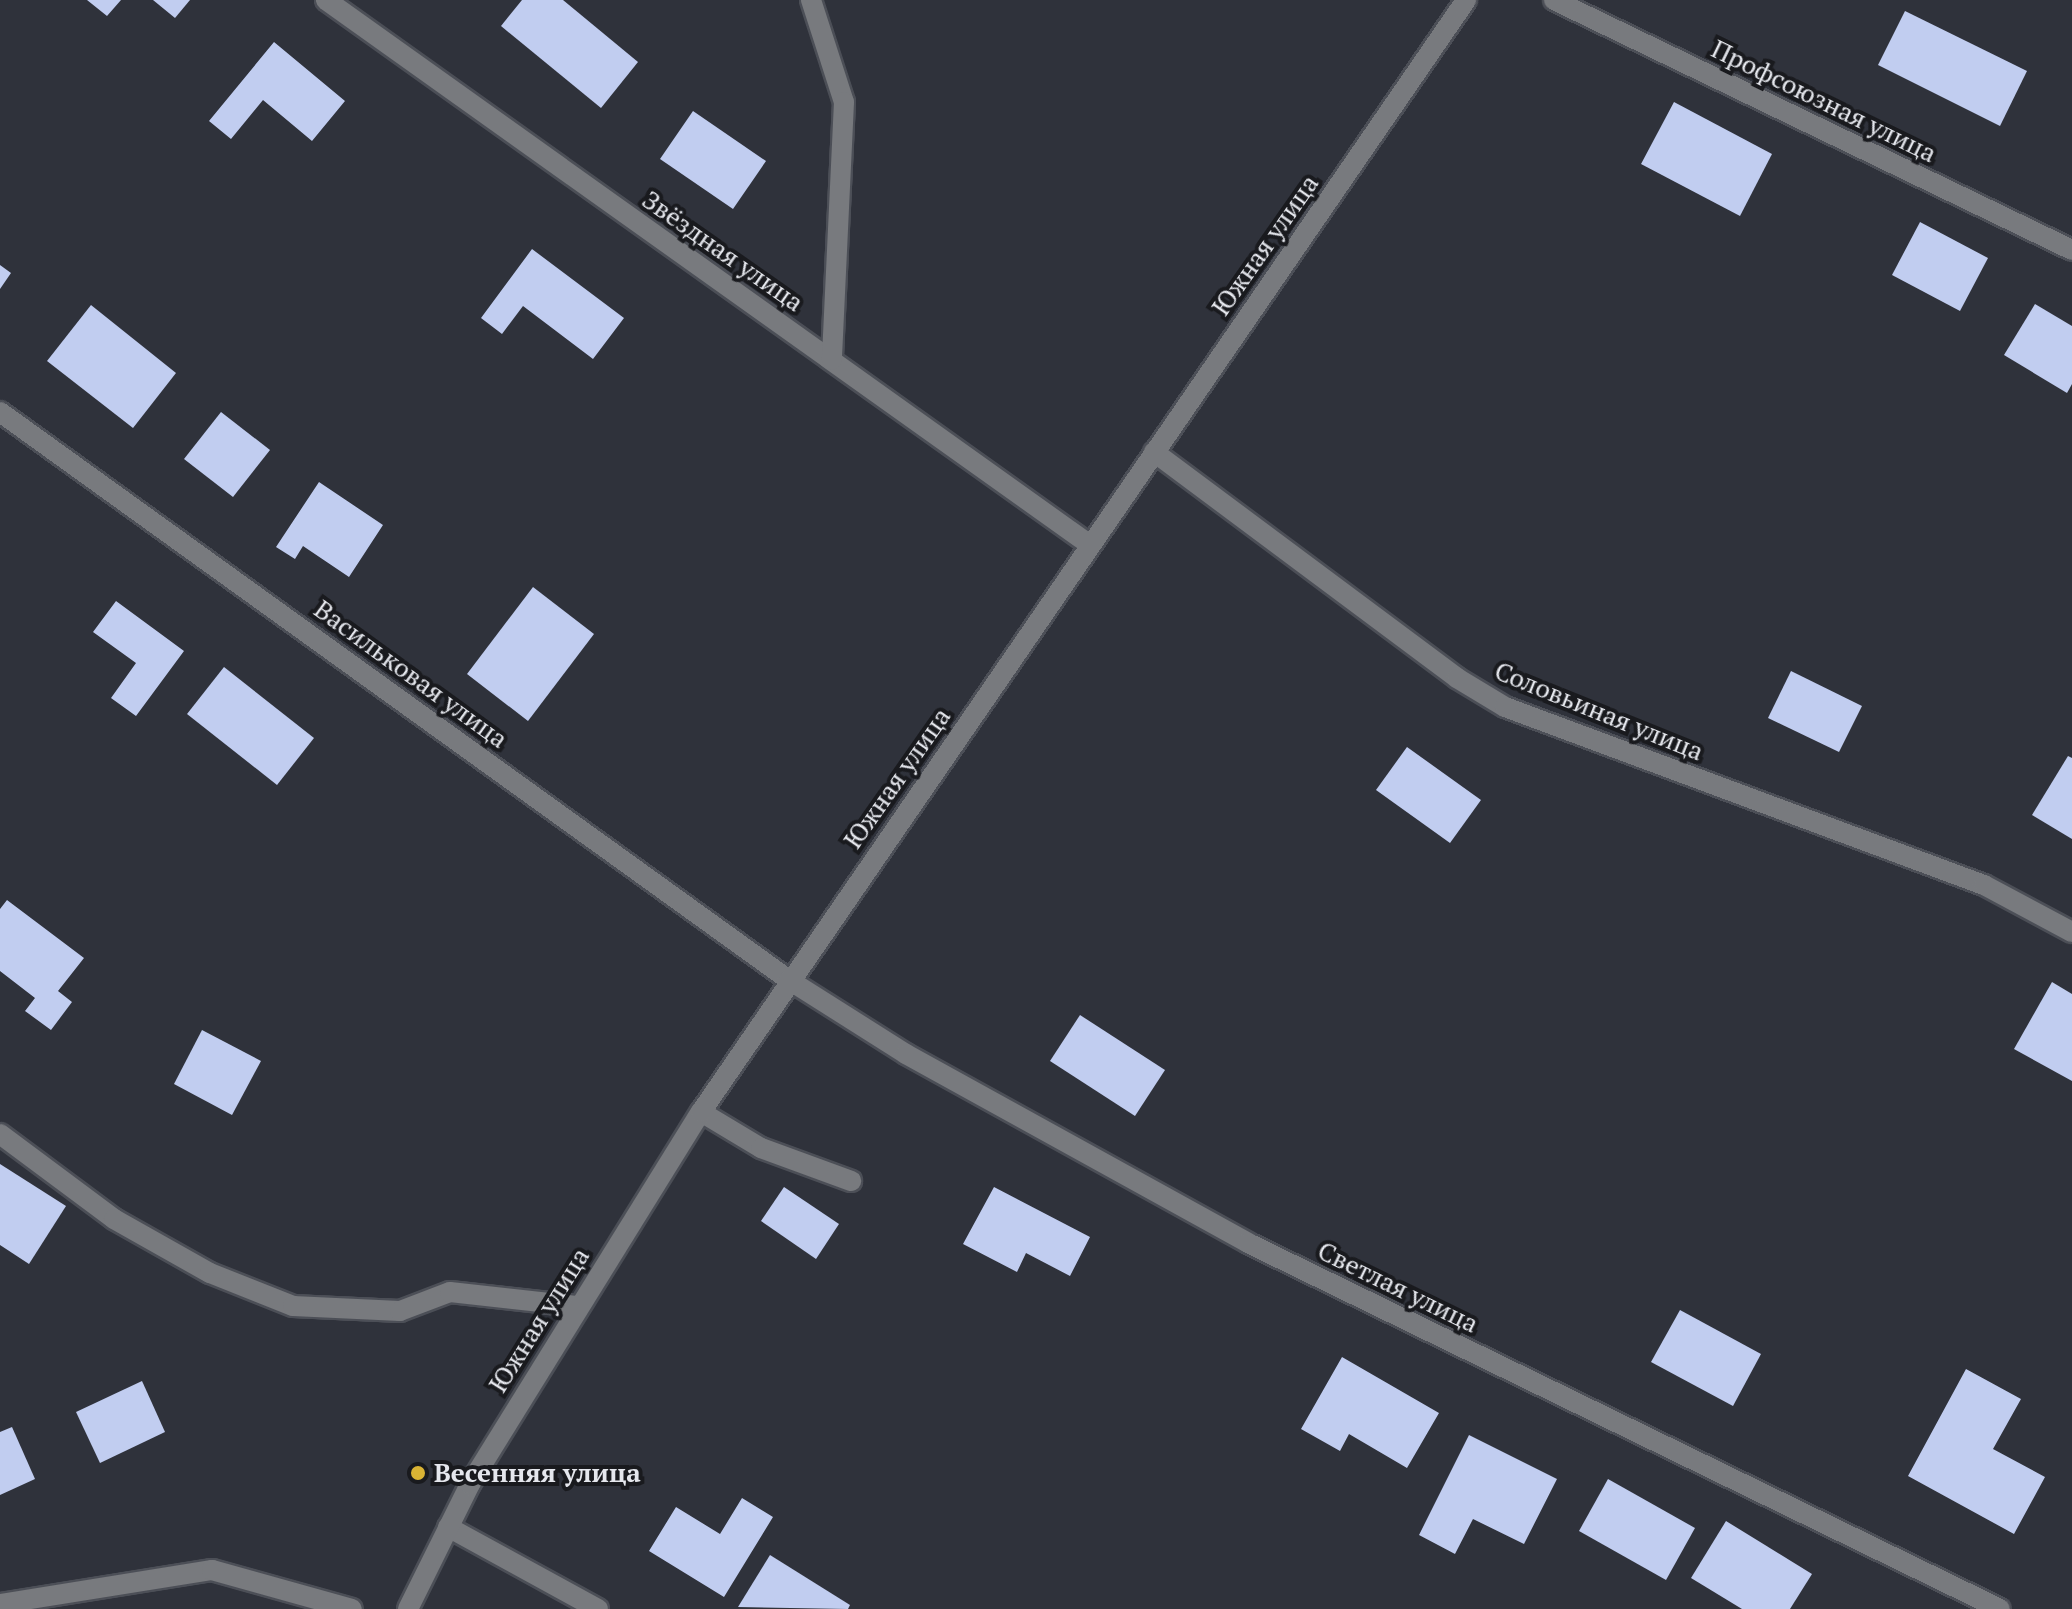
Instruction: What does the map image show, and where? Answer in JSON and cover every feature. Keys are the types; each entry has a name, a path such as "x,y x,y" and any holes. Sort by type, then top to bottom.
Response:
{"street":[{"name":"Звёздная улица","path":"326,0 1090,545"},
{"path":"811,0 844,102 832,360"},
{"name":"Южная улица","path":"408,1609 448,1527 576,1306 701,1112 1466,0"},
{"name":"Профсоюзная улица","path":"1554,0 2072,250"},
{"name":"Васильковая улица","path":"0,412 789,980"},
{"name":"Соловьиная улица","path":"1154,452 1457,678 1505,707 1984,885 2072,932"},
{"name":"Светлая улица","path":"789,980 906,1054 1248,1243 2000,1609"},
{"path":"701,1112 761,1148 851,1181"},
{"path":"0,1134 114,1219 210,1273 293,1306 400,1311 450,1292 576,1306"},
{"path":"448,1527 598,1609"},
{"path":"0,1604 212,1570 352,1609"}],"building":[{"path":"87,0 121,0 107,16"},
{"path":"153,0 190,0 175,18"},
{"path":"522,0 563,0 638,62 601,108 501,26"},
{"path":"1905,11 2027,71 2000,126 1878,65"},
{"path":"274,42 345,101 312,141 263,100 231,139 209,121"},
{"path":"1674,102 1772,154 1740,216 1641,164"},
{"path":"693,111 766,161 733,209 660,159"},
{"path":"1920,222 1988,258 1960,311 1892,275"},
{"path":"532,249 624,318 593,359 523,306 502,334 481,318"},
{"path":"0,265 11,273 0,289"},
{"path":"2035,304 2072,326 2072,384 2067,393 2004,355"},
{"path":"91,305 176,373 133,428 47,361"},
{"path":"221,412 270,450 233,497 184,459"},
{"path":"319,482 383,525 349,577 303,546 295,559 276,547"},
{"path":"533,587 594,634 528,721 467,674"},
{"path":"116,601 184,651 136,716 111,698 136,663 93,632"},
{"path":"224,667 314,738 277,785 187,714"},
{"path":"1791,671 1862,706 1839,752 1768,718"},
{"path":"1407,747 1481,800 1450,843 1376,790"},
{"path":"2068,756 2072,758 2072,839 2032,815"},
{"path":"7,900 84,958 58,991 72,1002 51,1030 25,1011 35,998 0,971 0,909"},
{"path":"2052,982 2072,994 2072,1081 2014,1049"},
{"path":"1080,1015 1165,1070 1135,1116 1050,1061"},
{"path":"202,1030 261,1061 232,1115 174,1084"},
{"path":"0,1164 66,1206 29,1264 0,1245"},
{"path":"784,1187 839,1224 816,1259 761,1221"},
{"path":"994,1187 1090,1237 1070,1276 1026,1253 1017,1272 963,1244"},
{"path":"1680,1310 1761,1354 1733,1406 1651,1362"},
{"path":"1342,1357 1439,1413 1407,1468 1349,1434 1340,1451 1301,1429"},
{"path":"1966,1369 2021,1399 1993,1449 2045,1477 2014,1534 1908,1476"},
{"path":"142,1381 165,1432 100,1463 76,1412"},
{"path":"12,1427 35,1479 0,1495 0,1432"},
{"path":"1469,1435 1557,1479 1524,1544 1473,1519 1455,1554 1419,1535"},
{"path":"1608,1479 1695,1528 1666,1580 1579,1531"},
{"path":"742,1498 773,1517 724,1597 649,1551 676,1507 720,1534"},
{"path":"1726,1521 1812,1574 1790,1609 1742,1609 1691,1578"},
{"path":"770,1555 850,1605 848,1609 738,1607"}],"place":[{"name":"Весенняя улица","path":"418,1473"}]}
